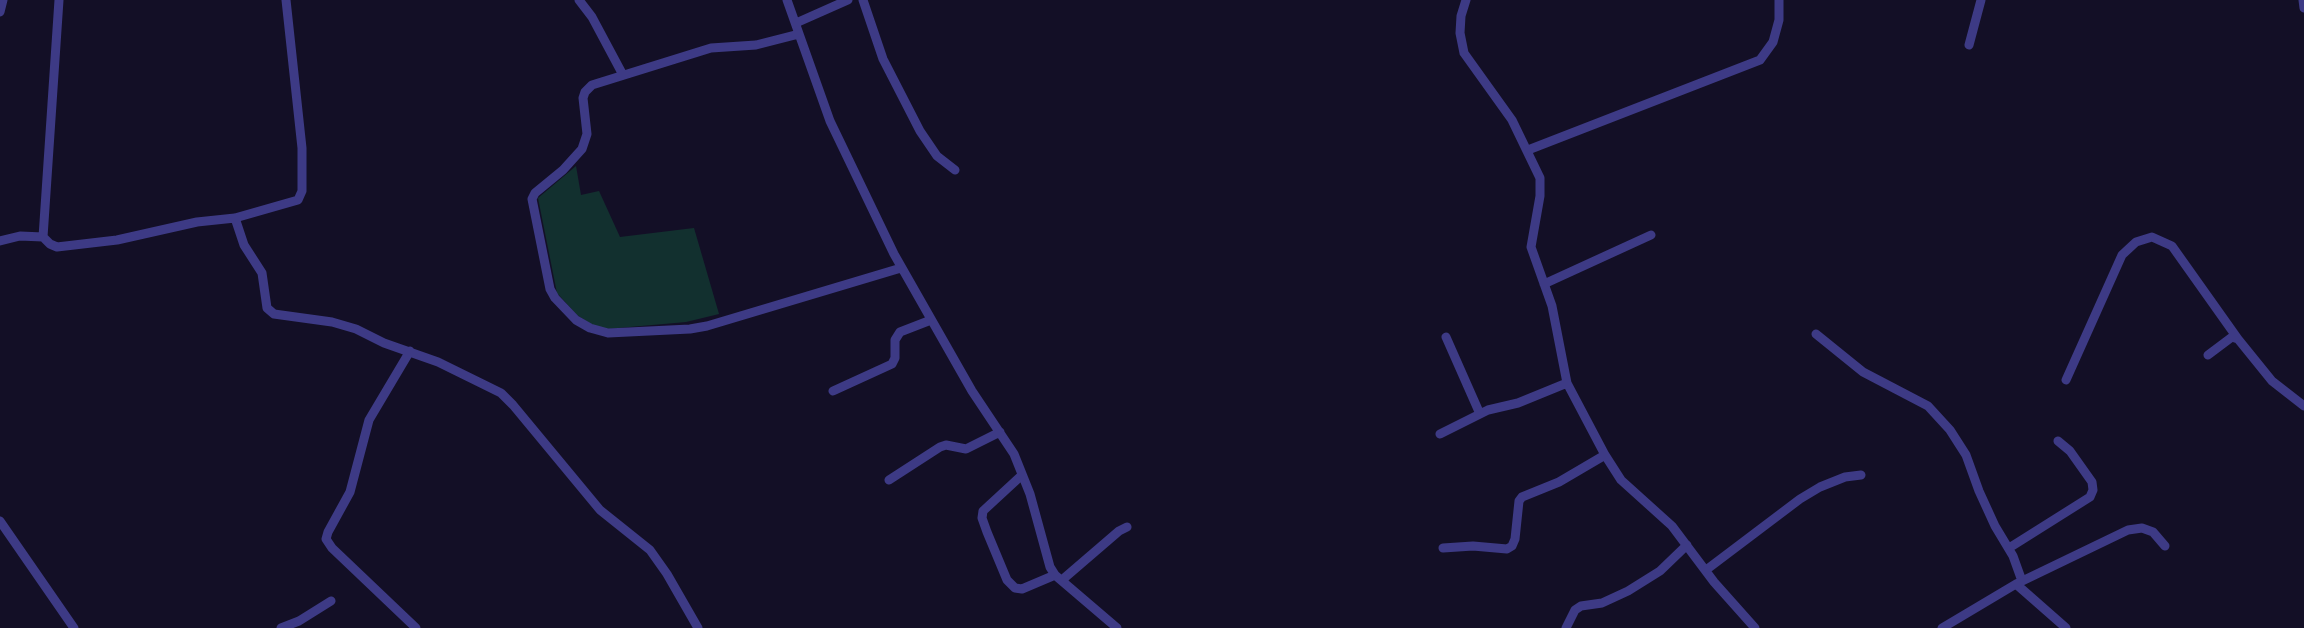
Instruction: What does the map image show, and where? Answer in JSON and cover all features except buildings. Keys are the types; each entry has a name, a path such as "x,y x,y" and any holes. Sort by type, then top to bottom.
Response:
{"street":[{"path":"0,12 4,0"},
{"path":"43,237 59,0"},
{"path":"0,241 20,236 43,237 57,248 117,240 197,222 235,218 298,200 302,192 302,148 286,0"},
{"path":"580,0 592,17 623,75"},
{"path":"787,0 830,121 901,268 972,391 1014,454 1030,494 1044,548 1058,577 1117,628"},
{"path":"796,23 848,0"},
{"path":"863,0 883,59 920,131 937,156 955,170"},
{"path":"1466,0 1460,16 1460,33 1464,53 1512,120 1528,150 1540,182 1531,247 1552,306 1568,383 1605,455 1621,480 1672,526 1706,570 1755,628"},
{"path":"1528,150 1760,60 1773,42 1779,20 1779,0"},
{"path":"1969,45 1981,0"},
{"path":"2303,0 2304,8"},
{"path":"799,34 756,45 711,48 592,85 586,92 583,106 587,134 582,149 563,170 535,193 532,199 550,288 555,298 576,320 590,328 608,333 690,329 707,326 901,268"},
{"path":"235,218 244,245 262,273 268,308 274,314 332,322 356,329 384,343 410,351 479,382 505,397 600,510 650,550 667,574 698,628"},
{"path":"1544,284 1651,235"},
{"path":"2066,380 2122,255 2136,242 2152,237 2172,246 2238,339 2272,381 2304,406"},
{"path":"833,391 892,364 895,358 895,340 900,332 931,320"},
{"path":"1816,334 1863,372 1928,406 1950,430 1966,455 1995,526 2009,548 2019,583 2066,628"},
{"path":"1446,337 1480,414"},
{"path":"2208,355 2232,337 2238,339"},
{"path":"410,351 369,420 350,492 328,532 326,539 332,548 416,628"},
{"path":"1440,434 1480,414 1518,403 1568,383"},
{"path":"889,480 940,447 946,445 966,449 1000,432"},
{"path":"2009,548 2090,497 2093,490 2092,482 2070,451 2058,441"},
{"path":"1443,548 1473,546 1508,549 1512,546 1515,539 1519,501 1522,497 1559,482 1605,455"},
{"path":"1022,475 983,511 982,518 986,532 1007,580 1015,588 1022,589 1058,577 1119,531 1127,527"},
{"path":"1706,570 1800,499 1820,487 1845,477 1861,475"},
{"path":"0,521 74,628"},
{"path":"1942,628 2019,583 2128,530 2142,528 2153,532 2165,546"},
{"path":"1566,628 1575,610 1581,606 1602,603 1628,591 1660,571 1687,545"},
{"path":"281,628 299,621 330,601"}],"green space":[{"path":"576,166 581,195 599,191 620,237 694,228 719,314 686,322 607,329 594,326 577,315 557,293 538,198"}]}
